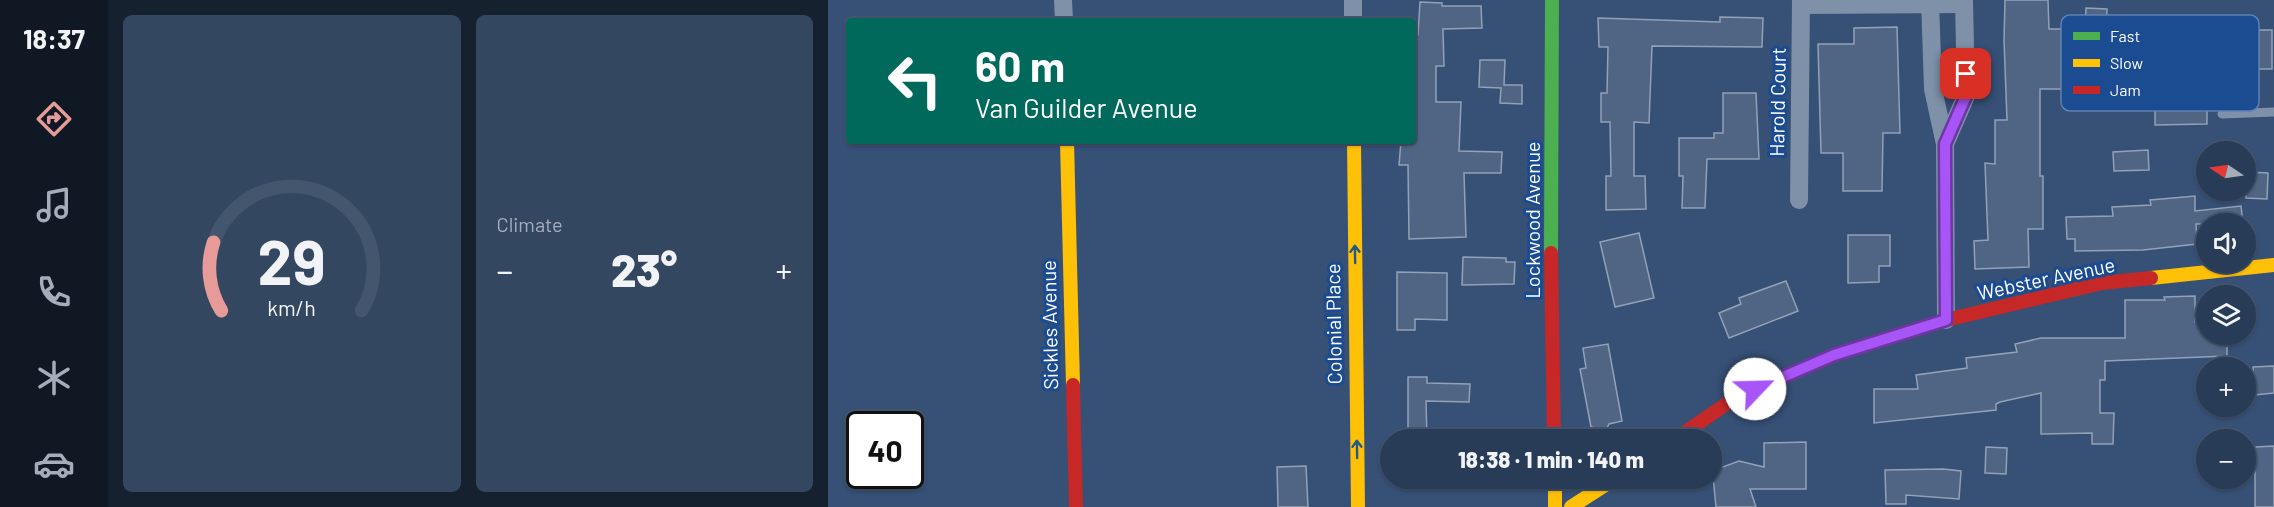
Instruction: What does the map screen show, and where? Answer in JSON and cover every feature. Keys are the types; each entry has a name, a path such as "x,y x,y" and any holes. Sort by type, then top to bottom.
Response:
{"street":[{"path":"1064,0 1064,18"},
{"path":"1353,0 1353,18"},
{"name":"Lockwood Avenue","path":"1552,0 1551,331 1554,429"},
{"name":"Harold Court","path":"1799,200 1801,2 1964,2"},
{"path":"1945,144 1966,96 1964,2"},
{"path":"1930,3 1933,89 1945,144 1946,320"},
{"name":"Sickles Avenue","path":"1067,144 1076,507"},
{"name":"Colonial Place","path":"1354,144 1358,507"},
{"name":"Webster Avenue","path":"1691,429 1746,393 1834,355 1946,320 2102,282 2274,265"},
{"path":"1555,489 1556,507"},
{"path":"1571,507 1599,489"}],"lane":[{"path":"2222,114 2274,112"}],"building":[{"path":"2005,0 2048,0 2049,29 2061,29 2061,89 2040,89 2040,176 2043,176 2043,229 2028,229 2029,267 1975,269 1974,241 1988,240 1985,163 1995,164 1995,120 2007,120"},
{"path":"1420,2 1442,3 1442,6 1481,6 1482,28 1443,29 1444,66 1436,66 1436,102 1461,102 1459,151 1502,152 1501,173 1464,173 1466,237 1409,239 1408,165 1399,165 1401,144 1416,144 1416,35 1418,35"},
{"path":"2086,8 2107,9 2107,15 2086,15"},
{"path":"1720,17 1763,18 1762,47 1652,46 1649,123 1634,122 1634,176 1645,176 1646,209 1606,210 1606,176 1611,176 1610,122 1601,122 1601,93 1607,93 1608,47 1599,47 1598,18 1720,22"},
{"path":"1897,27 1900,133 1883,133 1882,191 1843,191 1843,153 1821,153 1818,44 1854,44 1854,28"},
{"path":"2259,30 2272,30 2272,69 2259,69"},
{"path":"1480,60 1505,60 1504,85 1522,85 1522,104 1500,103 1501,88 1479,87"},
{"path":"1723,93 1756,93 1759,159 1707,159 1705,208 1682,208 1683,176 1679,176 1679,138 1714,138 1714,133 1723,133"},
{"path":"2155,111 2207,111 2207,124 2155,125"},
{"path":"2148,150 2149,170 2114,171 2113,152"},
{"path":"2256,172 2268,173 2267,199 2256,198"},
{"path":"2195,196 2195,211 2241,206 2242,213 2196,213 2196,244 2143,250 2075,251 2075,239 2067,239 2066,217 2113,216 2112,207 2151,205 2150,200"},
{"path":"1639,233 1654,298 1615,307 1600,242"},
{"path":"1848,235 1890,235 1890,266 1879,266 1879,282 1848,283"},
{"path":"1463,257 1506,258 1506,262 1515,262 1514,284 1462,285"},
{"path":"1397,272 1447,273 1447,320 1415,319 1415,330 1397,330"},
{"path":"1786,281 1798,311 1729,338 1719,313 1741,304 1739,298"},
{"path":"2195,296 2196,345 2227,345 2227,356 2105,361 2105,380 2100,380 2100,413 2114,413 2113,444 2092,444 2092,433 2041,434 2041,393 2000,402 1996,404 1996,410 1874,423 1874,389 1918,389 1916,375 1967,368 1966,358 2017,352 2015,344 2041,338 2125,338 2125,300 2165,300 2164,297"},
{"path":"1608,344 1622,421 1609,424 1606,429 1591,427 1580,369 1586,368 1583,348"},
{"path":"2274,366 2274,393 2256,395 2256,367"},
{"path":"1408,377 1427,377 1427,383 1470,384 1469,402 1426,401 1427,429 1408,429"},
{"path":"1806,442 1806,489 1750,489 1756,507 1716,507 1714,489 1722,489 1722,467 1739,461 1764,467 1764,443"},
{"path":"2274,446 2274,507 2255,507 2256,447"},
{"path":"1986,447 2007,448 2006,474 1985,473"},
{"path":"1306,466 1308,507 1278,507 1277,467"},
{"path":"1885,470 1961,471 1959,499 1906,495 1906,504 1886,504"}],"traffic: fast":[{"path":"1551,253 1552,0"}],"traffic: slow":[{"path":"1067,144 1073,385"},
{"path":"1354,144 1358,507"},
{"path":"2151,278 2274,265"},
{"path":"1555,489 1555,507"},
{"path":"1571,507 1599,489"}],"traffic: jam":[{"path":"1551,253 1554,429"},
{"path":"1690,429 1735,398 1834,355 1946,320 2102,283 2151,278"},
{"path":"1073,385 1076,507"}],"route":[{"path":"1755,389 1834,355 1946,320 1945,144 1966,96 1966,74"}]}
